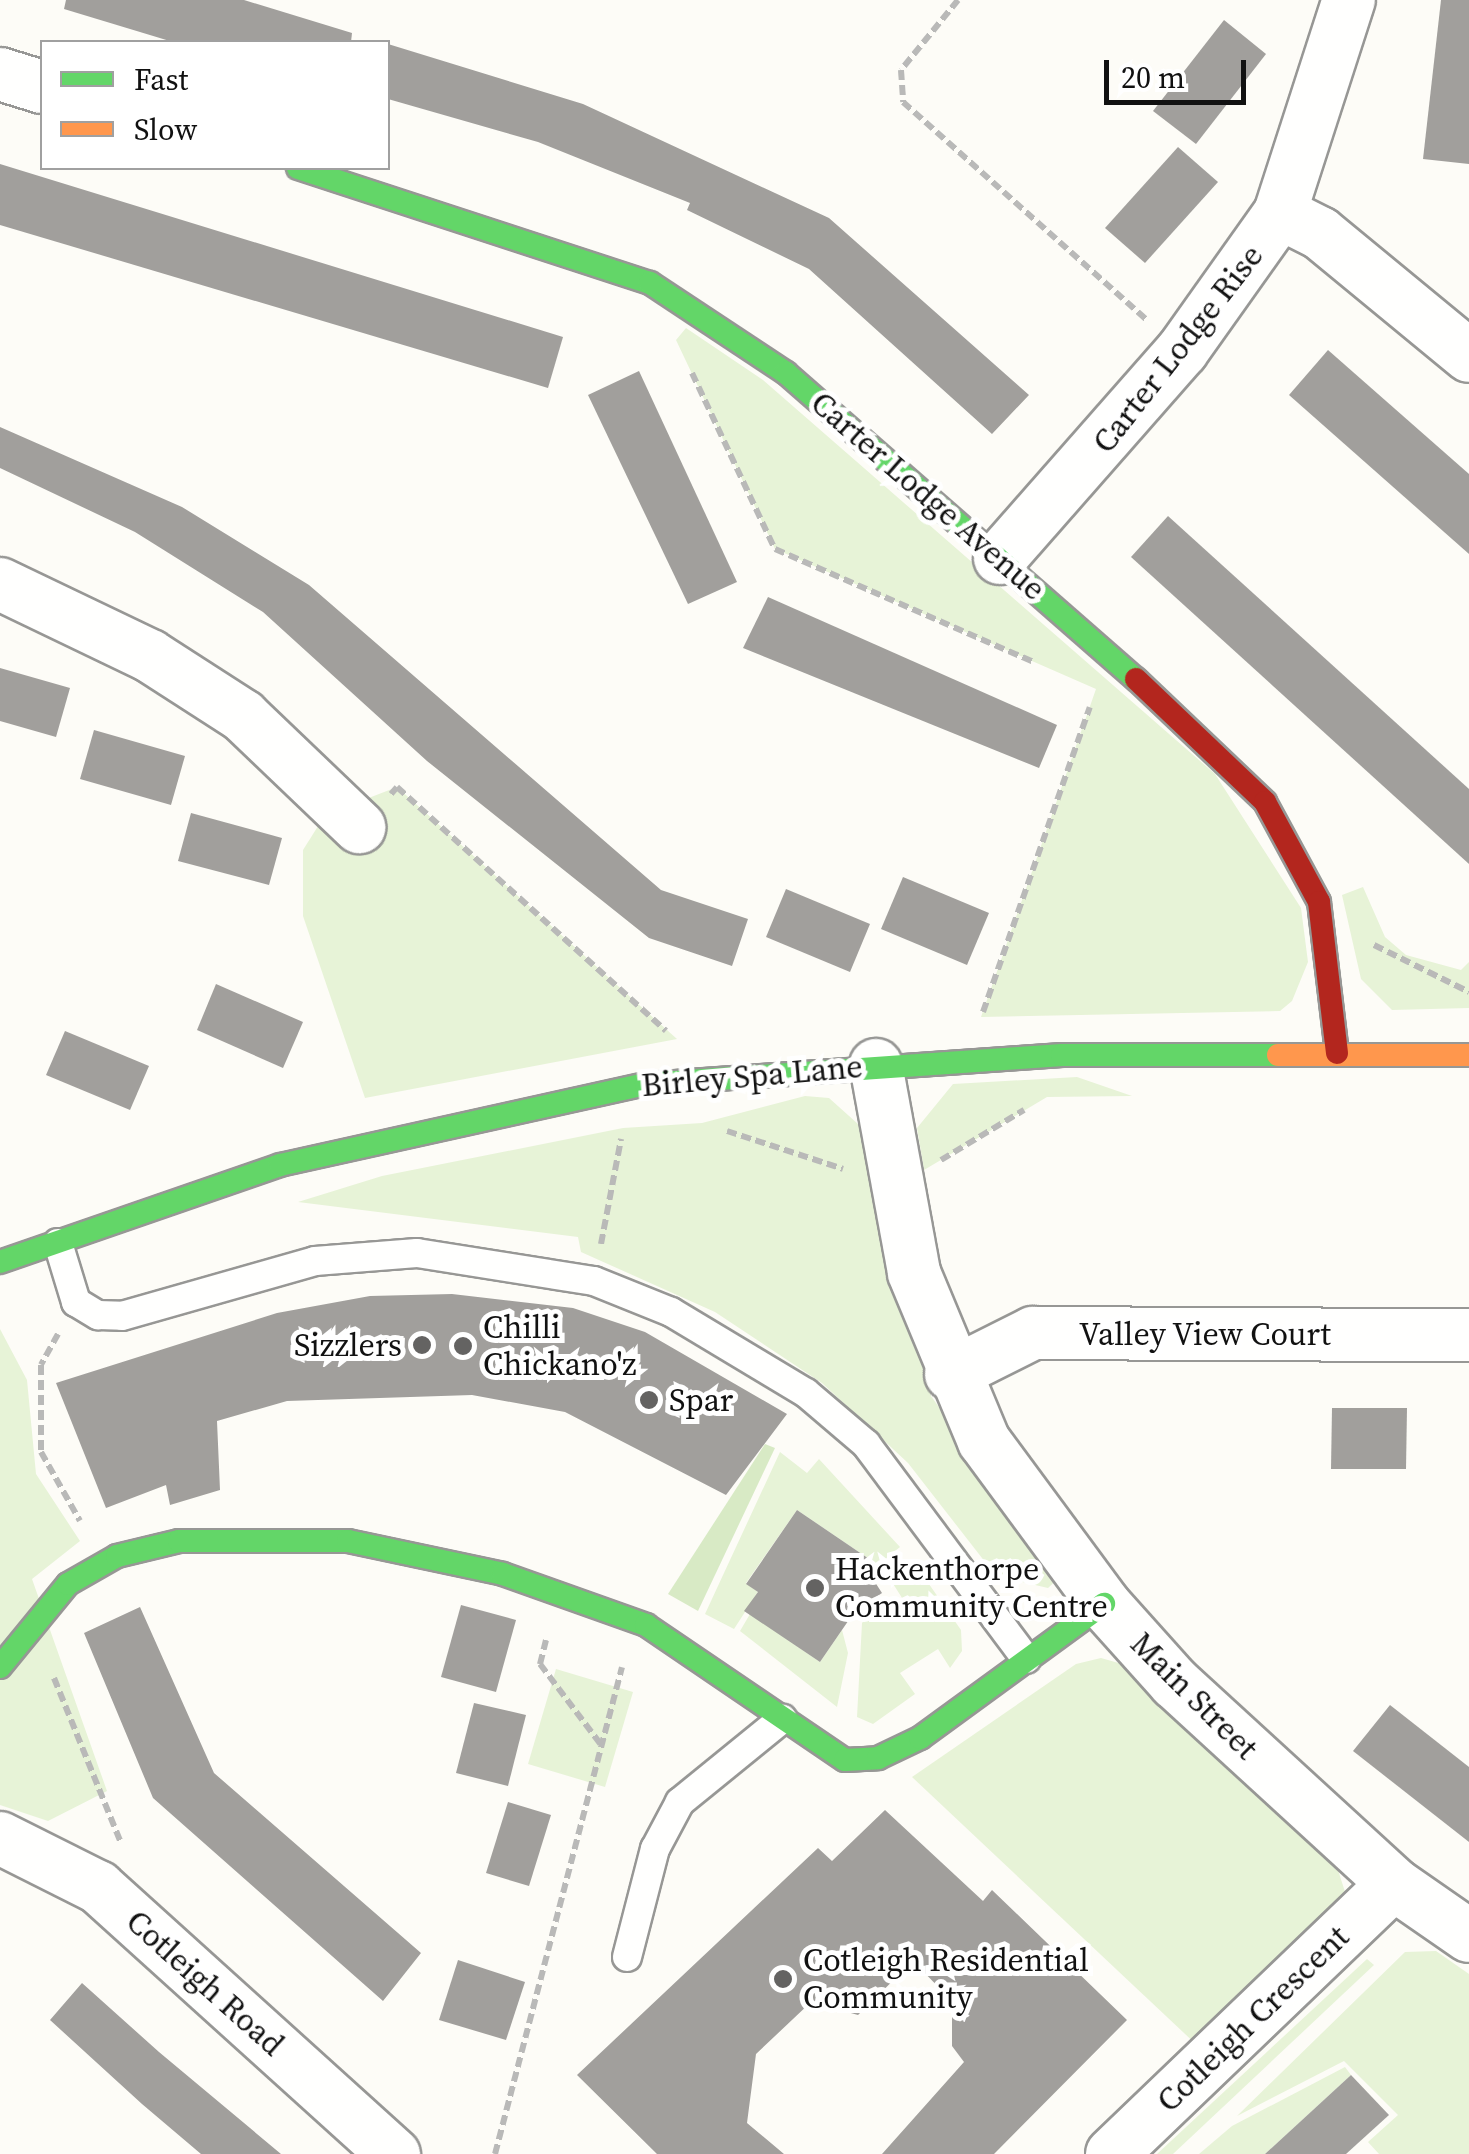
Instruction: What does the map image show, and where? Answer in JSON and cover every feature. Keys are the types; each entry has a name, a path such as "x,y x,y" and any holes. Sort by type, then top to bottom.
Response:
{"street":[{"name":"Carter Lodge Rise","path":"1000,558 1182,351 1280,213 1349,0"},
{"path":"0,74 40,87"},
{"name":"Carter Lodge Avenue","path":"305,170 560,248 699,313 786,372 1000,558 1264,802 1319,902 1338,1053"},
{"path":"1280,213 1320,232 1469,356"},
{"path":"0,584 150,656 243,716 359,827"},
{"name":"Birley Spa Lane","path":"0,1262 58,1243 172,1196 404,1132 646,1084 876,1065 1338,1053 1469,1055"},
{"name":"Main Street","path":"876,1065 914,1273 951,1374 984,1440 1104,1604 1394,1884 1469,1936"},
{"name":"Valley View Court","path":"951,1374 1033,1333 1469,1335"},
{"path":"0,1667 32,1618 108,1561 179,1540 278,1536 404,1551 558,1590 702,1654 782,1719 845,1760 878,1758 1104,1604"},
{"name":"Cotleigh Road","path":"0,1838 98,1886 394,2154"},
{"name":"Cotleigh Crescent","path":"1112,2154 1394,1884"}],"lane":[{"path":"58,1243 76,1302 98,1315 122,1316 315,1260 400,1254 594,1281 744,1354 866,1444 1026,1659"},
{"path":"627,1957 655,1849 680,1802 782,1719"}],"path":[{"path":"958,0 901,70 903,102 1182,351"},
{"path":"699,313 676,340 774,549 1044,666"},
{"path":"981,1018 1096,689"},
{"path":"359,827 397,787 675,1039"},
{"path":"1365,926 1395,960 1469,992"},
{"path":"1011,1100 1029,1098"},
{"path":"720,1122 738,1120"},
{"path":"594,1281 624,1128 605,1131"},
{"path":"98,1315 67,1323 41,1365 41,1452 108,1561"},
{"path":"558,1590 540,1664 603,1746"},
{"path":"32,1618 123,1848 98,1886"},
{"path":"495,2154 634,1621"}],"green space":[{"path":"686,328 763,380 1215,774 1301,908 1308,962 1292,1001 1280,1011 981,1017 1096,689 775,549 676,340"},
{"path":"397,787 677,1039 365,1098 303,916 303,850 325,815"},
{"path":"1363,887 1385,937 1406,955 1461,970 1469,962 1469,1008 1392,1010 1361,979 1342,895"},
{"path":"1077,1077 1132,1096 1047,1097 924,1170 917,1128 953,1084"},
{"path":"805,1096 829,1098 858,1124 931,1396 1060,1577 1048,1588 996,1576 908,1463 822,1383 715,1312 581,1252 578,1237 298,1202 382,1176 623,1128 702,1123"},
{"path":"0,1329 27,1380 36,1474 80,1541 32,1579 107,1791 48,1821 0,1805"},
{"path":"765,1444 775,1448 698,1611 668,1594"},
{"path":"780,1452 807,1473 819,1459 900,1547 878,1565 797,1510 746,1583 758,1592 734,1629 705,1614"},
{"path":"915,1564 961,1630 962,1651 950,1668 938,1649 900,1673 915,1694 873,1724 857,1717 862,1623 881,1599 890,1610 904,1601 890,1579"},
{"path":"750,1614 820,1662 842,1630 848,1653 837,1707 740,1631"},
{"path":"1101,1658 1129,1666 1173,1706 1338,1870 1346,1895 1201,2049 912,1777 1076,1664"},
{"path":"556,1669 633,1692 605,1787 528,1764"},
{"path":"1436,1951 1469,1974 1469,2154 1379,2154 1368,2142 1398,2115 1344,2061 1237,2116 1405,1952"},
{"path":"1367,1959 1374,1965 1173,2154 1157,2154"},
{"path":"1345,2067 1351,2075 1265,2154 1199,2154 1232,2126"}],"building":[{"path":"66,0 244,0 352,33 351,40 166,40 64,9"},
{"path":"1441,0 1469,0 1469,164 1423,159"},
{"path":"1224,20 1266,54 1196,144 1153,111"},
{"path":"390,45 583,104 829,218 1029,395 992,434 809,269 687,210 690,203 538,142 390,100"},
{"path":"1178,147 1218,182 1145,263 1105,228"},
{"path":"0,164 563,337 548,388 0,225"},
{"path":"1328,350 1469,474 1469,554 1289,395"},
{"path":"639,371 737,582 688,604 588,395"},
{"path":"0,427 182,507 309,585 661,890 748,919 732,966 649,938 427,761 263,612 135,532 0,468"},
{"path":"1168,516 1469,789 1469,864 1131,557"},
{"path":"768,597 1057,725 1039,768 743,648"},
{"path":"0,668 70,688 56,737 0,721"},
{"path":"94,730 185,756 171,805 80,779"},
{"path":"191,813 282,838 269,885 178,861"},
{"path":"903,877 989,913 967,965 881,929"},
{"path":"786,889 870,924 850,972 766,937"},
{"path":"216,984 303,1022 283,1068 197,1030"},
{"path":"65,1031 149,1066 130,1110 46,1075"},
{"path":"452,1294 573,1308 645,1332 787,1414 726,1495 565,1412 472,1395 287,1401 217,1421 220,1490 170,1505 166,1485 106,1508 56,1383 277,1313 370,1296"},
{"path":"1332,1408 1407,1408 1406,1469 1331,1469"},
{"name":"Hackenthorpe Community Centre","path":"797,1510 878,1565 871,1576 882,1593 855,1611 820,1662 744,1611 758,1592 746,1584"},
{"path":"461,1605 516,1620 496,1692 441,1677"},
{"path":"140,1607 214,1773 421,1953 383,2001 153,1798 84,1633"},
{"path":"474,1703 526,1715 508,1786 456,1773"},
{"path":"1390,1705 1469,1767 1469,1842 1353,1751"},
{"path":"508,1802 551,1815 529,1886 486,1873"},
{"name":"Cotleigh Residential Community","path":"885,1810 983,1901 992,1890 1127,2020 994,2154 882,2154 964,2062 952,2046 952,2001 913,1961 858,2015 811,2002 756,2054 747,2123 784,2154 657,2154 577,2075 818,1848 832,1861"},
{"path":"458,1960 525,1982 506,2040 439,2020"},
{"path":"82,1983 281,2154 201,2154 142,2104 50,2020"},
{"path":"1351,2075 1389,2115 1346,2154 1265,2154"}],"traffic: fast":[{"path":"304,170 650,283 786,373 1136,679"},
{"path":"0,1262 280,1165 646,1084 1062,1055 1278,1055"},
{"path":"0,1667 68,1584 117,1556 179,1541 348,1541 503,1574 646,1625 845,1760 878,1758 920,1738 1104,1604"}],"traffic: slow":[{"path":"1278,1055 1469,1055"}],"traffic: jam":[{"path":"1136,679 1265,802 1319,902 1337,1053"}],"place":[{"name":"Sizzlers","path":"422,1345"},
{"name":"Chilli Chickano'z","path":"463,1346"},
{"name":"Spar","path":"649,1400"},
{"name":"Hackenthorpe Community Centre","path":"815,1588"},
{"name":"Cotleigh Residential Community","path":"783,1979"}]}
